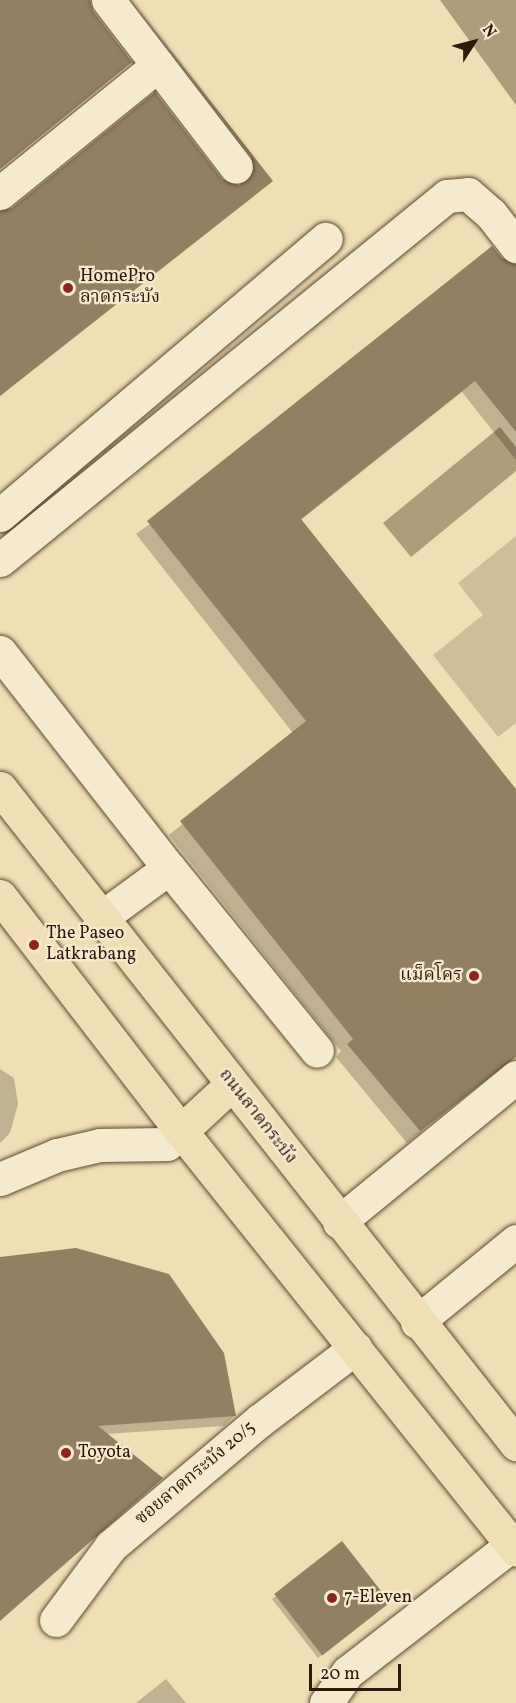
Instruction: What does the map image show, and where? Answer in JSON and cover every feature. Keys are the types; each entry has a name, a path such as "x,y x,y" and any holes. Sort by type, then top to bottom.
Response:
{"main road":[{"name":"ถนนลาดกระบัง","path":"0,788 417,1322 516,1444"},
{"path":"0,896 181,1131 514,1547"},
{"path":"181,1131 231,1085"}],"street":[{"path":"108,0 236,166"},
{"path":"0,193 158,65"},
{"path":"0,560 447,196 468,194 491,214 516,246"},
{"path":"0,515 326,239"},
{"path":"4,666 317,1051"},
{"path":"102,917 169,868"},
{"path":"339,1222 516,1077"},
{"path":"0,1179 57,1155 100,1145 167,1144 181,1131"},
{"path":"417,1322 516,1241"},
{"name":"ซอยลาดกระบัง 20/5","path":"56,1620 111,1546 259,1421 355,1348"},
{"path":"326,1703 348,1672 514,1547"}],"shaded area":[{"path":"440,0 516,0 516,105"},
{"path":"500,427 516,447 516,471 411,557 383,523"},
{"path":"516,536 516,723 498,737 433,655 483,615 458,583"}],"building":[{"path":"0,0 90,0 93,11 132,62 0,169"},
{"path":"132,1 273,181 0,396 0,211 12,208 155,92 222,179 239,185 253,174 251,156"},
{"path":"492,246 502,258 516,264 516,432 475,381 301,519 516,789 516,1057 420,1131 347,1044 353,1039 180,821 306,721 147,521"},
{"name":"Toyota","path":"76,1248 169,1274 224,1353 236,1416 98,1426 163,1478 0,1621 0,1257"},
{"name":"7-Eleven","path":"342,1541 390,1602 322,1655 274,1594"}],"place":[{"name":"HomePro ลาดกระบัง","path":"68,288"},
{"name":"The Paseo Latkrabang","path":"34,945"},
{"name":"แม็คโคร","path":"474,976"},
{"name":"Toyota","path":"66,1453"},
{"name":"7-Eleven","path":"332,1598"}]}
